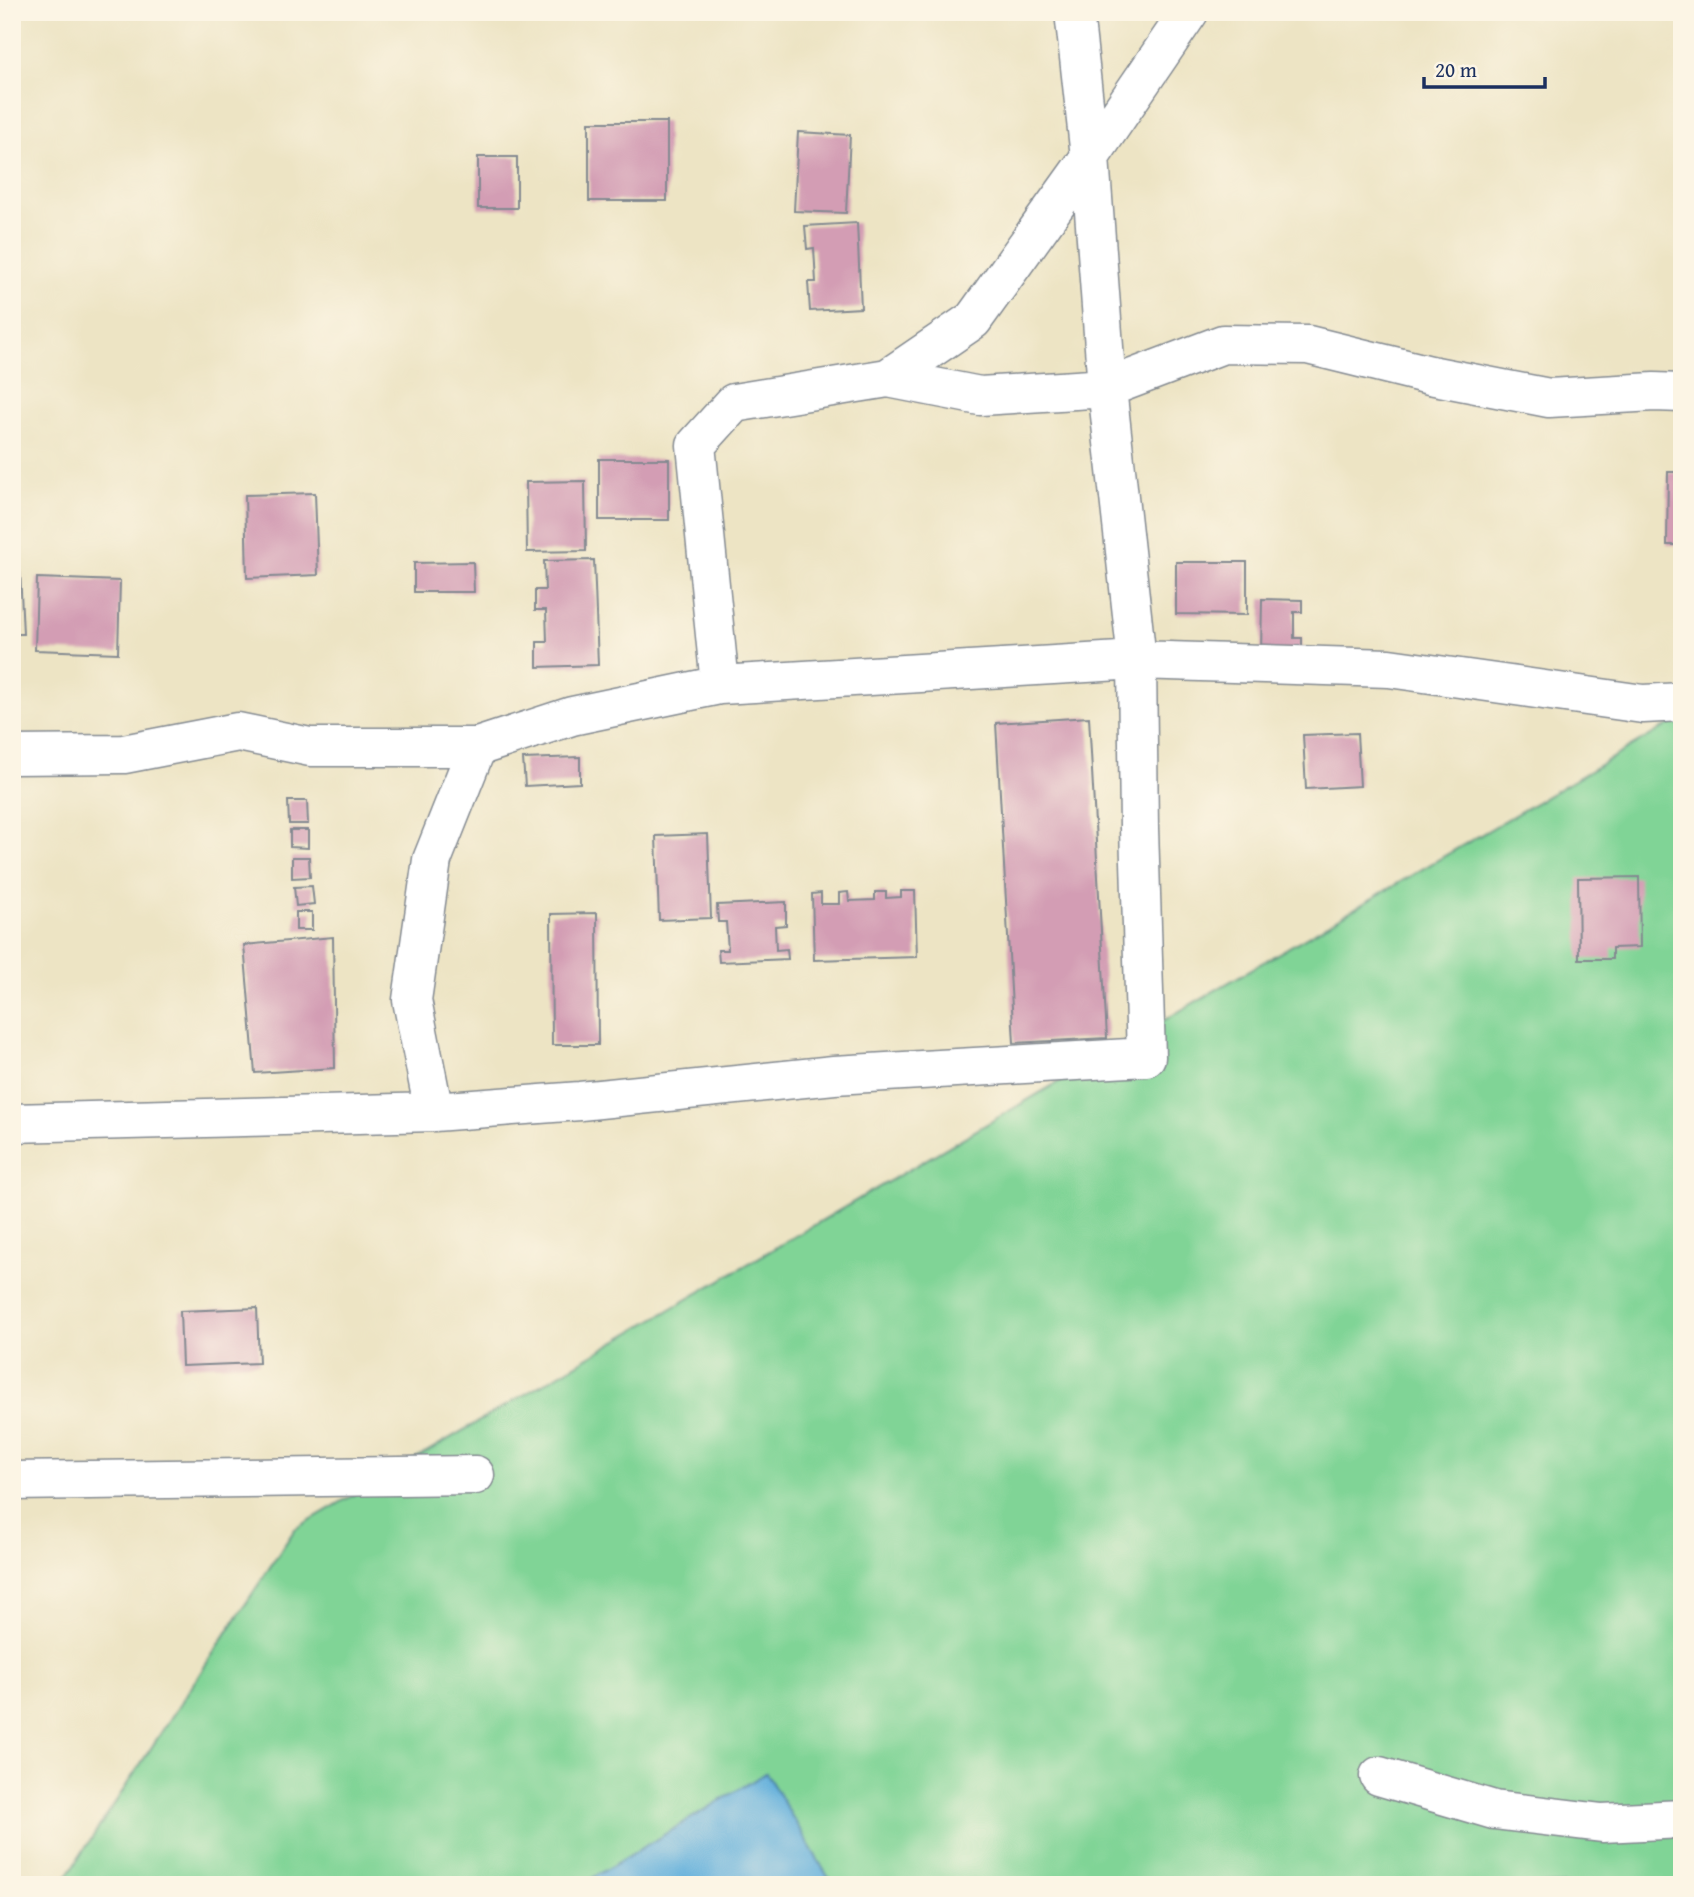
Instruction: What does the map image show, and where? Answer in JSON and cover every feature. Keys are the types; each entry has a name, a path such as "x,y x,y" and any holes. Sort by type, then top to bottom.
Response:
{"street":[{"path":"12,1122 434,1112 580,1101 834,1075 1146,1057 1137,660 1107,388 1090,157 1074,12"},
{"path":"888,379 973,320 1090,157 1189,12"},
{"path":"720,685 696,445 734,402 888,379 980,397 1107,388 1223,344 1308,345 1430,375 1549,398 1682,393"},
{"path":"12,755 124,754 238,732 310,747 477,747 572,716 720,685 1137,660 1389,668 1643,704 1682,702"},
{"path":"434,1112 412,1000 432,860 477,747"},
{"path":"12,1481 475,1475"},
{"path":"1379,1776 1494,1810 1602,1823 1682,1819"}],"green space":[{"path":"1682,717 1682,1885 61,1885 295,1529"}],"water":[{"path":"766,1773 833,1885 581,1885"}],"building":[{"path":"589,122 667,122 667,201 589,201"},
{"path":"798,132 850,135 846,213 794,211"},
{"path":"478,157 517,157 517,208 478,208"},
{"path":"857,223 861,308 810,311 808,282 816,282 814,248 807,249 805,226"},
{"path":"599,459 669,459 669,520 599,520"},
{"path":"1668,472 1682,472 1682,545 1667,545"},
{"path":"585,481 586,551 527,552 526,482"},
{"path":"315,493 318,575 247,578 245,495"},
{"path":"594,560 598,665 537,667 537,642 547,642 546,610 535,610 535,590 545,590 544,561"},
{"path":"473,562 474,592 414,592 414,563"},
{"path":"1176,562 1247,562 1247,615 1176,614"},
{"path":"20,570 23,634 12,634 12,571"},
{"path":"37,578 120,581 118,653 35,650"},
{"path":"1262,599 1302,600 1302,612 1294,612 1294,638 1302,638 1302,654 1261,654"},
{"path":"1089,717 1107,1038 1014,1043 996,723"},
{"path":"1357,733 1360,786 1306,789 1303,735"},
{"path":"580,757 580,783 525,786 523,759"},
{"path":"288,801 307,801 308,824 289,824"},
{"path":"290,830 308,830 308,848 290,847"},
{"path":"708,834 711,918 659,920 656,836"},
{"path":"292,857 309,857 310,877 292,878"},
{"path":"1639,877 1640,947 1612,948 1612,959 1579,959 1578,878"},
{"path":"312,886 314,904 296,906 294,887"},
{"path":"901,891 915,891 917,957 814,960 812,894 821,893 821,904 839,904 839,893 848,892 849,901 875,900 875,892 886,892 886,898 901,897"},
{"path":"786,902 786,925 775,926 776,950 787,949 788,959 719,962 718,950 728,950 726,922 718,922 717,905"},
{"path":"296,912 312,912 312,930 296,930"},
{"path":"597,913 598,1045 552,1045 551,914"},
{"path":"333,937 335,1068 255,1073 244,945"},
{"path":"257,1308 259,1363 182,1366 180,1311"}]}
